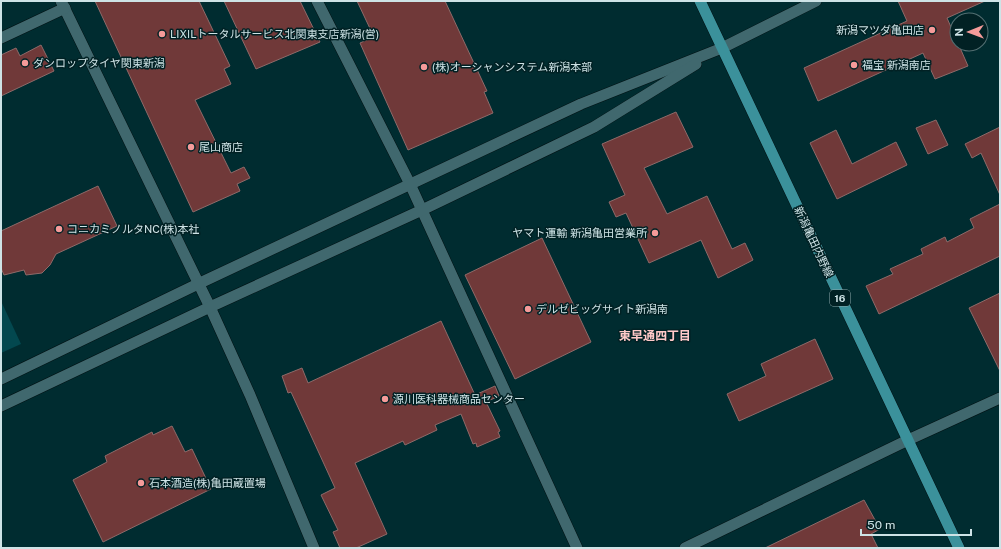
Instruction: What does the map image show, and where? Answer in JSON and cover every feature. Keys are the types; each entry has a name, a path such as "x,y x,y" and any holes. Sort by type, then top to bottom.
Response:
{"main road":[{"name":"新潟亀田内野線","path":"700,1 959,548"}],"street":[{"path":"317,1 410,184 577,548"},
{"path":"1,379 581,104 722,48 816,1"},
{"path":"1,38 63,5 200,284 250,395 314,548"},
{"path":"1,406 210,307 422,210 594,127 722,48"},
{"path":"685,548 908,440 1000,398"}],"shaded area":[{"path":"1,301 21,344 1,353"}],"building":[{"name":"LIXILトータルサービス北関東支店新潟(営)","path":"95,1 199,1 230,66 224,69 231,84 195,100 231,173 244,167 250,178 237,184 240,191 193,212"},
{"name":"LIXILトータルサービス北関東支店新潟(営)","path":"224,1 300,1 320,42 256,69"},
{"name":"(株)オーシャンシステム新潟本部","path":"357,1 445,1 487,91 484,92 493,113 408,150 360,43 374,37"},
{"path":"898,1 985,1 960,12 949,12 949,17 947,18 949,23 949,52 962,52 968,66 935,79 923,53 818,101 804,68 907,21"},
{"name":"ダンロップタイヤ関東新潟","path":"41,45 54,71 1,96 1,55 16,48 20,56"},
{"path":"676,112 693,147 644,168 667,214 707,196 732,249 745,243 753,260 718,278 701,240 649,263 626,213 616,217 609,202 625,195 602,144"},
{"path":"936,120 948,145 928,154 916,128"},
{"path":"1000,127 1000,195 981,153 972,158 965,144"},
{"path":"836,130 852,164 896,142 907,165 837,199 810,143"},
{"name":"コニカミノルタNC(株)本社","path":"98,186 117,226 56,254 50,265 42,273 26,275 24,270 4,275 1,268 1,231"},
{"path":"1000,204 1000,256 879,314 866,286 893,274 890,269 923,254 921,249 945,237 947,242 974,228 970,219"},
{"name":"デルゼビッグサイト新潟南","path":"542,238 591,342 515,379 465,275"},
{"path":"1000,293 1000,371 969,308"},
{"name":"源川医科器械商品センター","path":"441,321 475,395 495,386 499,396 486,402 500,431 498,432 500,437 477,447 476,443 473,444 461,414 435,425 437,430 405,445 403,441 355,463 387,534 356,548 340,548 333,532 338,530 321,495 335,488 291,392 288,393 282,376 302,368 308,383"},
{"path":"815,339 833,379 739,421 727,394 766,376 761,364"},
{"name":"石本酒造(株)亀田蔵置場","path":"172,426 185,452 192,449 211,489 103,542 73,480 107,462 105,456 152,432 153,435"},
{"path":"864,500 880,529 871,534 878,548 765,548"}],"place":[{"name":"新潟マツダ亀田店","path":"932,30"},
{"name":"LIXILトータルサービス北関東支店新潟(営)","path":"162,34"},
{"name":"ダンロップタイヤ関東新潟","path":"25,63"},
{"name":"福宝 新潟南店","path":"854,65"},
{"name":"(株)オーシャンシステム新潟本部","path":"424,67"},
{"name":"尾山商店","path":"191,147"},
{"name":"コニカミノルタNC(株)本社","path":"59,229"},
{"name":"ヤマト運輸 新潟亀田営業所","path":"655,233"},
{"name":"デルゼビッグサイト新潟南","path":"528,309"},
{"name":"源川医科器械商品センター","path":"385,399"},
{"name":"石本酒造(株)亀田蔵置場","path":"141,483"}],"district":[{"name":"東早通四丁目","path":"655,336"}]}
